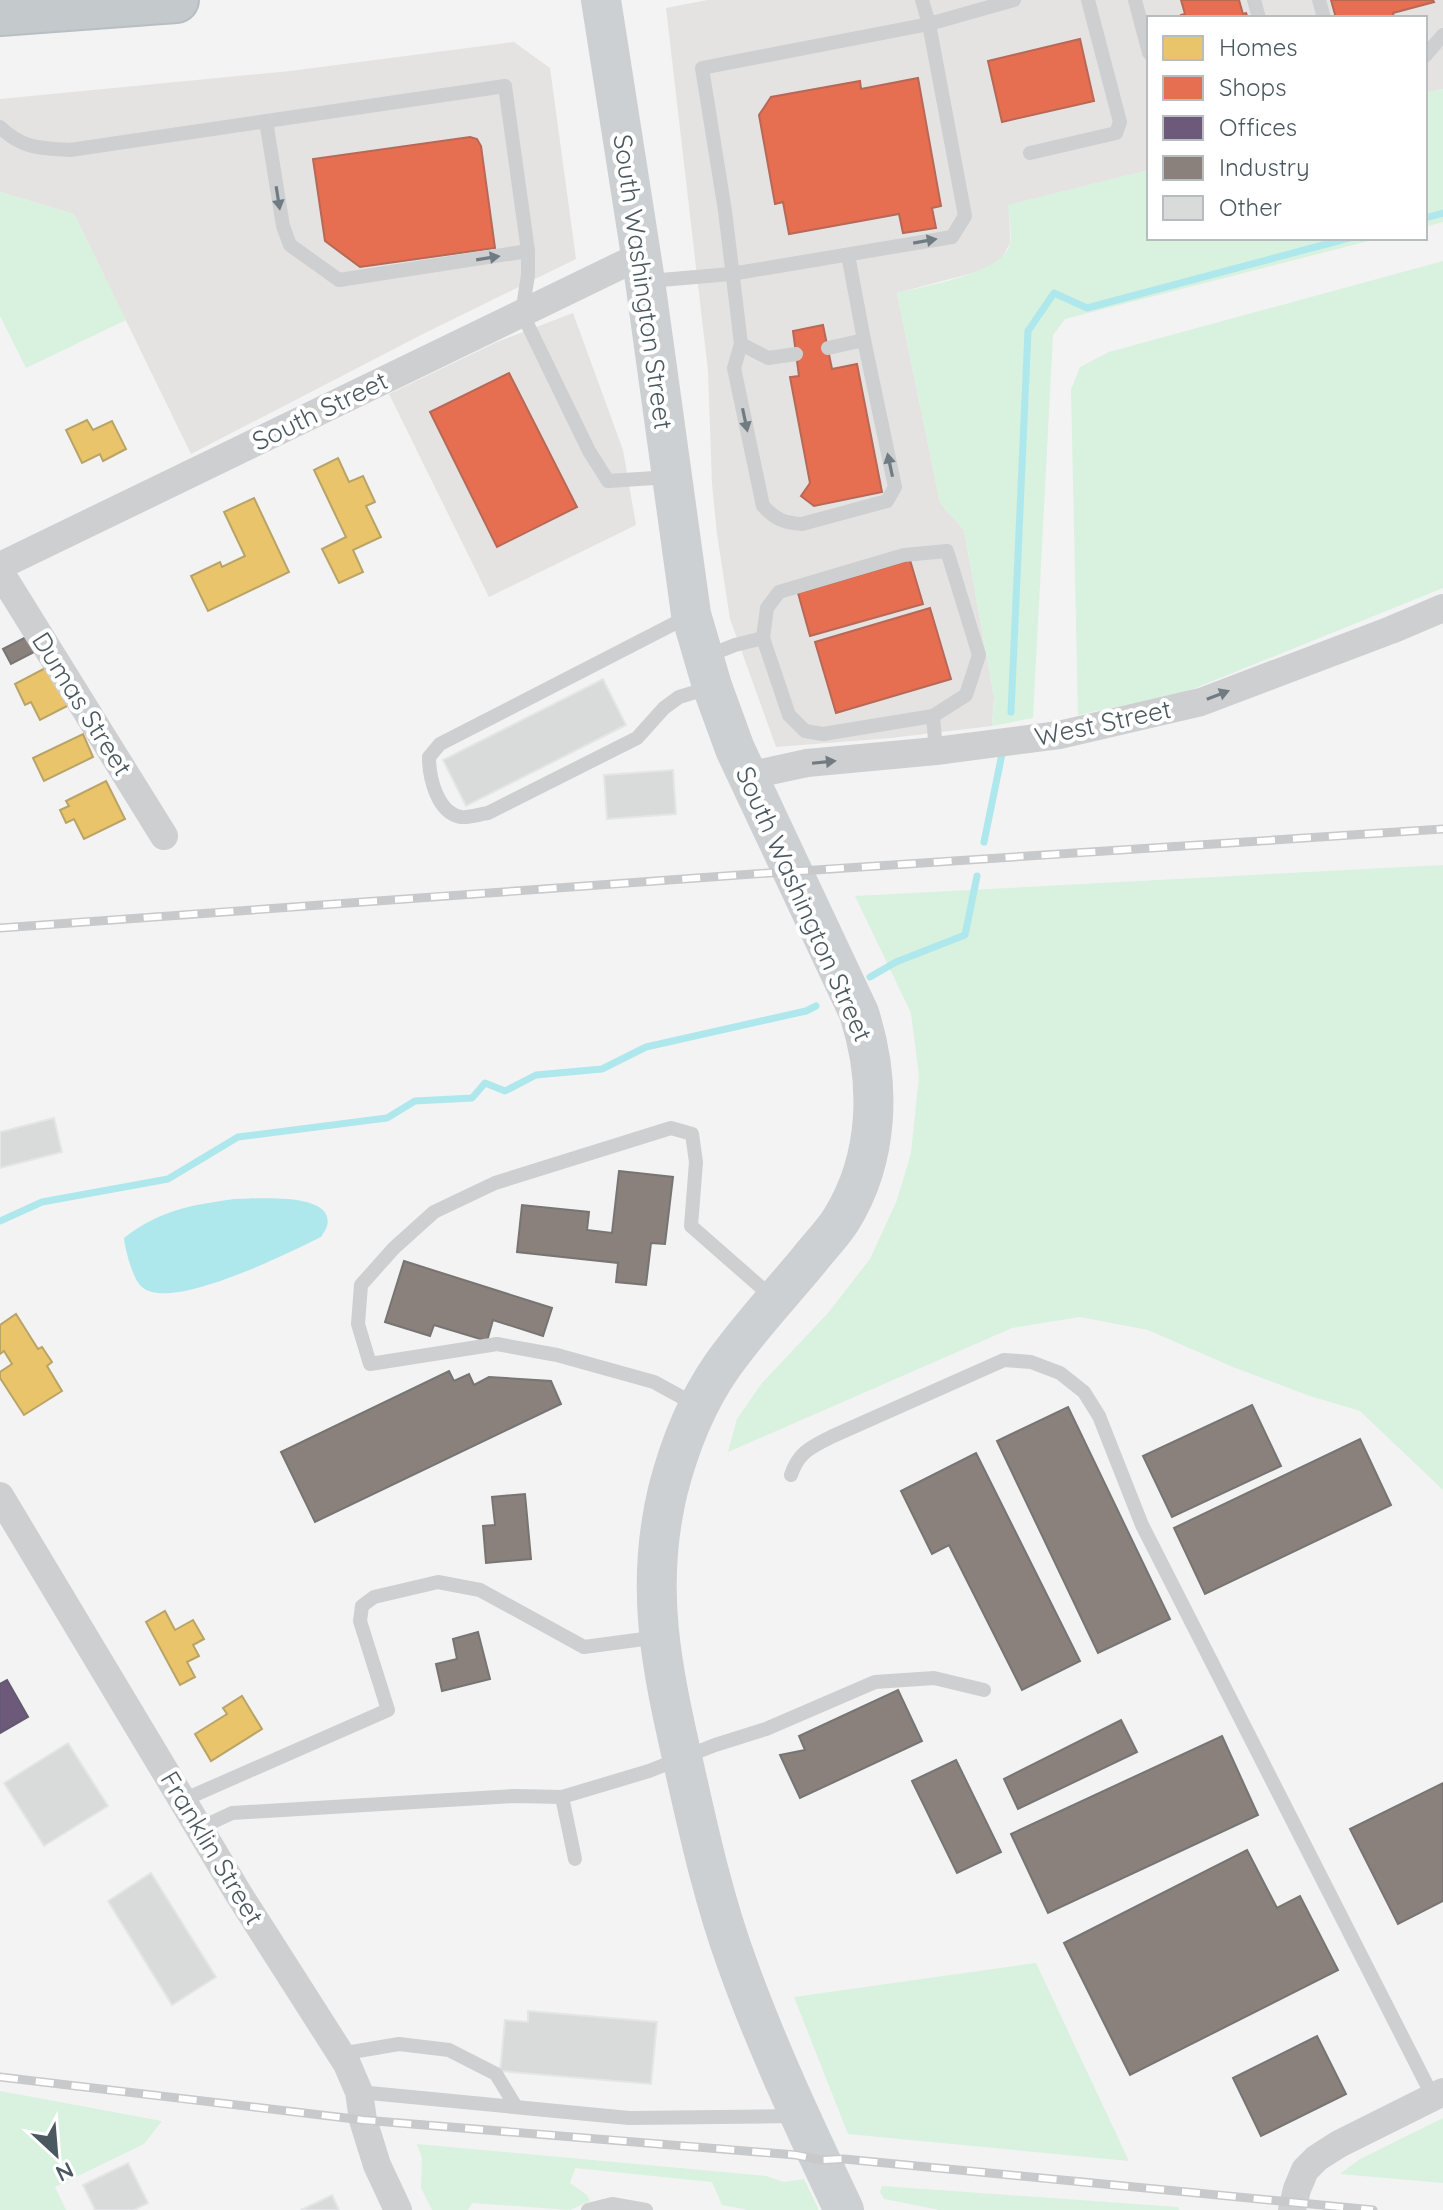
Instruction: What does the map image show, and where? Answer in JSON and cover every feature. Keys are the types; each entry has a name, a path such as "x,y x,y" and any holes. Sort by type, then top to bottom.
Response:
{"highway":[{"path":"0,13 176,0"}],"main road":[{"name":"South Washington Street","path":"601,0 691,614 723,719 859,1013 874,1081 869,1149 853,1197 840,1221 721,1367 699,1406 672,1479 659,1540 656,1588 669,1697 709,1874 753,2007 844,2210"}],"street":[{"name":"South Street","path":"0,566 522,313 642,269"},
{"name":"Dumas Street","path":"0,572 164,836"},
{"name":"West Street","path":"747,776 807,763 1059,735 1201,702 1443,608"},
{"name":"Franklin Street","path":"0,1496 340,2054 359,2092 363,2120 377,2165 398,2210"},
{"path":"1292,2210 1305,2170 1317,2158 1438,2094"}],"lane":[{"path":"642,269 731,274 952,237 965,216 922,0"},
{"path":"848,255 895,487 887,501 802,524 788,523 774,518 763,506 734,368 741,344 725,211 702,68 929,24 1014,0"},
{"path":"1030,153 1116,133 1120,122 1088,0"},
{"path":"1135,0 1147,45"},
{"path":"1427,54 1443,35"},
{"path":"0,127 12,138 34,148 70,150 505,86 528,251 522,313 589,451 608,481 672,477"},
{"path":"266,121 283,226 290,245 339,280 528,251"},
{"path":"828,348 864,340"},
{"path":"741,344 768,358 796,354"},
{"path":"947,551 979,655 966,695 933,716 823,734 805,731 789,715 763,638 767,608 779,592 904,555 947,551"},
{"path":"691,614 440,744 429,757 429,772 447,811 461,817 488,813 637,738 664,708 735,645 763,638"},
{"path":"933,716 936,751"},
{"path":"699,1406 654,1382 557,1355 497,1344 370,1364 358,1324 361,1285 394,1248 434,1212 495,1183 671,1128 692,1134 696,1162 691,1226 776,1300"},
{"path":"791,1475 795,1463 806,1450 1004,1360 1031,1362 1060,1373 1084,1392 1099,1416 1142,1525 1438,2094"},
{"path":"183,1800 388,1710 360,1621 362,1606 374,1597 438,1582 480,1590 584,1647 660,1637"},
{"path":"200,1828 232,1813 514,1796 562,1797 683,1759 875,1682 934,1678 984,1690"},
{"path":"562,1797 575,1859"},
{"path":"340,2054 399,2044 449,2050 496,2074 516,2107"},
{"path":"359,2092 629,2118 800,2116"},
{"path":"588,2210 612,2204 646,2210"}],"shaded area":[{"path":"707,0 1443,0 1443,89 1427,93 1427,16 1147,16 1147,170 1009,205 1010,243 1002,258 984,270 897,293 940,503 964,530 994,697 992,726 776,747 730,619 717,534 708,371 666,8"},
{"path":"514,42 550,68 576,259 191,454 74,214 0,192 0,99 290,71"},
{"path":"573,313 623,450 636,525 489,597 389,394 497,342"}],"green space":[{"path":"1443,89 1443,222 1427,226 1427,93"},
{"path":"1147,170 1147,240 1372,240 1065,319 1053,335 1033,718 992,726 994,697 964,530 940,503 897,293 961,277 993,263 1010,244 1008,205"},
{"path":"0,192 74,214 126,320 26,368 0,316"},
{"path":"1443,261 1443,588 1188,691 1078,715 1071,390 1080,367 1109,352"},
{"path":"1443,865 1443,1490 1360,1411 1233,1367 1148,1330 1080,1317 1012,1328 728,1452 737,1419 762,1383 828,1313 870,1259 897,1200 911,1153 919,1076 911,1013 855,896"},
{"path":"1036,1963 1129,2161 848,2134 794,1997"},
{"path":"0,2091 162,2121 144,2144 55,2187 66,2210 0,2210"},
{"path":"1443,2118 1443,2183 1340,2174 1360,2159"},
{"path":"417,2144 766,2176 784,2182 804,2179 819,2210 749,2210 722,2205 712,2182 575,2168 570,2183 587,2195 590,2201 570,2210 472,2203 468,2210 432,2210 421,2188 422,2158"},
{"path":"882,2186 1178,2207 1179,2210 940,2210 884,2199 880,2192"}],"water":[{"path":"275,1198 307,1202 319,1207 326,1215 327,1226 321,1237 258,1267 201,1287 175,1293 154,1292 140,1285 127,1255 124,1238 150,1221 176,1210 235,1199"}],"building: Homes":[{"path":"87,420 93,430 112,421 126,449 103,461 100,454 82,463 66,430"},
{"path":"338,458 349,482 363,476 375,502 366,506 381,537 353,550 363,572 339,583 322,549 346,537 314,470"},
{"path":"254,498 289,572 208,611 191,576 220,562 222,567 245,556 224,512"},
{"path":"49,666 69,705 40,720 31,702 25,705 15,684"},
{"path":"83,734 93,757 44,781 33,758"},
{"path":"106,781 125,819 84,839 74,819 66,823 60,810 69,806 66,801"},
{"path":"16,1314 38,1349 42,1347 52,1362 47,1366 62,1391 24,1415 0,1378 0,1372 12,1364 4,1351 0,1354 0,1325"},
{"path":"165,1611 175,1630 193,1620 204,1639 193,1645 199,1656 187,1662 195,1677 180,1685 146,1622"},
{"path":"242,1696 262,1729 211,1761 195,1734 227,1714 223,1708"}],"building: Shops":[{"path":"1181,0 1239,0 1243,14 1247,16 1181,16 1185,14"},
{"path":"1331,0 1434,2 1393,13 1394,16 1335,16"},
{"path":"1080,39 1094,101 1002,122 988,61"},
{"path":"918,78 941,206 932,208 936,228 903,233 899,214 789,234 783,202 775,204 759,115 771,97 860,81 861,89"},
{"path":"470,137 477,139 481,146 495,248 360,267 325,241 313,159"},
{"path":"823,325 832,369 857,364 882,492 814,506 801,496 810,483 790,377 799,376 793,331"},
{"path":"509,373 577,507 497,547 430,412"},
{"path":"910,560 923,604 810,636 798,593"},
{"path":"930,608 951,679 836,713 815,642"}],"building: Offices":[{"path":"7,1680 28,1717 0,1733 0,1684"}],"building: Industry":[{"path":"26,637 34,652 11,664 3,649"},
{"path":"619,1171 673,1177 665,1244 651,1243 646,1285 616,1282 618,1263 517,1252 522,1205 589,1212 587,1230 612,1233"},
{"path":"404,1261 552,1308 543,1336 493,1320 487,1341 434,1325 430,1336 385,1322"},
{"path":"449,1371 454,1381 469,1374 474,1385 489,1377 551,1381 561,1404 315,1522 281,1452"},
{"path":"1252,1405 1281,1466 1172,1517 1143,1456"},
{"path":"1068,1407 1170,1619 1098,1653 997,1441"},
{"path":"1360,1439 1391,1505 1205,1594 1174,1528"},
{"path":"976,1453 1080,1661 1022,1690 949,1545 932,1554 901,1491"},
{"path":"525,1494 531,1559 486,1563 483,1526 495,1525 492,1497"},
{"path":"478,1632 490,1679 442,1691 436,1664 457,1659 453,1639"},
{"path":"898,1690 922,1741 800,1798 780,1755 805,1750 799,1736"},
{"path":"1121,1720 1137,1752 1018,1809 1004,1779"},
{"path":"1222,1736 1258,1815 1048,1913 1011,1834"},
{"path":"956,1760 1001,1852 957,1873 912,1781"},
{"path":"1443,1783 1443,1901 1398,1924 1350,1829"},
{"path":"1247,1850 1277,1908 1300,1896 1338,1970 1130,2075 1064,1943"},
{"path":"1317,2036 1346,2094 1261,2136 1233,2078"}],"building: Other":[{"path":"603,679 626,725 466,806 443,760"},
{"path":"673,770 676,814 607,819 604,775"},
{"path":"54,1118 62,1152 0,1168 0,1132"},
{"path":"68,1743 108,1806 44,1846 4,1783"},
{"path":"151,1873 216,1977 172,2005 108,1901"},
{"path":"528,2011 657,2022 651,2084 500,2071 505,2020 528,2022"},
{"path":"128,2163 148,2203 134,2210 95,2210 83,2185"},
{"path":"332,2195 339,2210 301,2210"}],"waterway":[{"path":"1427,217 1443,213"},
{"path":"1011,712 1028,331 1054,293 1087,308 1342,240"},
{"path":"984,842 1002,754"},
{"path":"870,977 896,962 965,935 977,876"},
{"path":"0,1221 42,1202 168,1179 238,1137 387,1118 415,1101 472,1098 485,1083 505,1091 536,1075 602,1069 646,1047 806,1011 816,1006"}],"railway":[{"path":"0,928 1443,829"},
{"path":"0,2077 363,2120 796,2155 821,2160 844,2159 1373,2210"}]}
